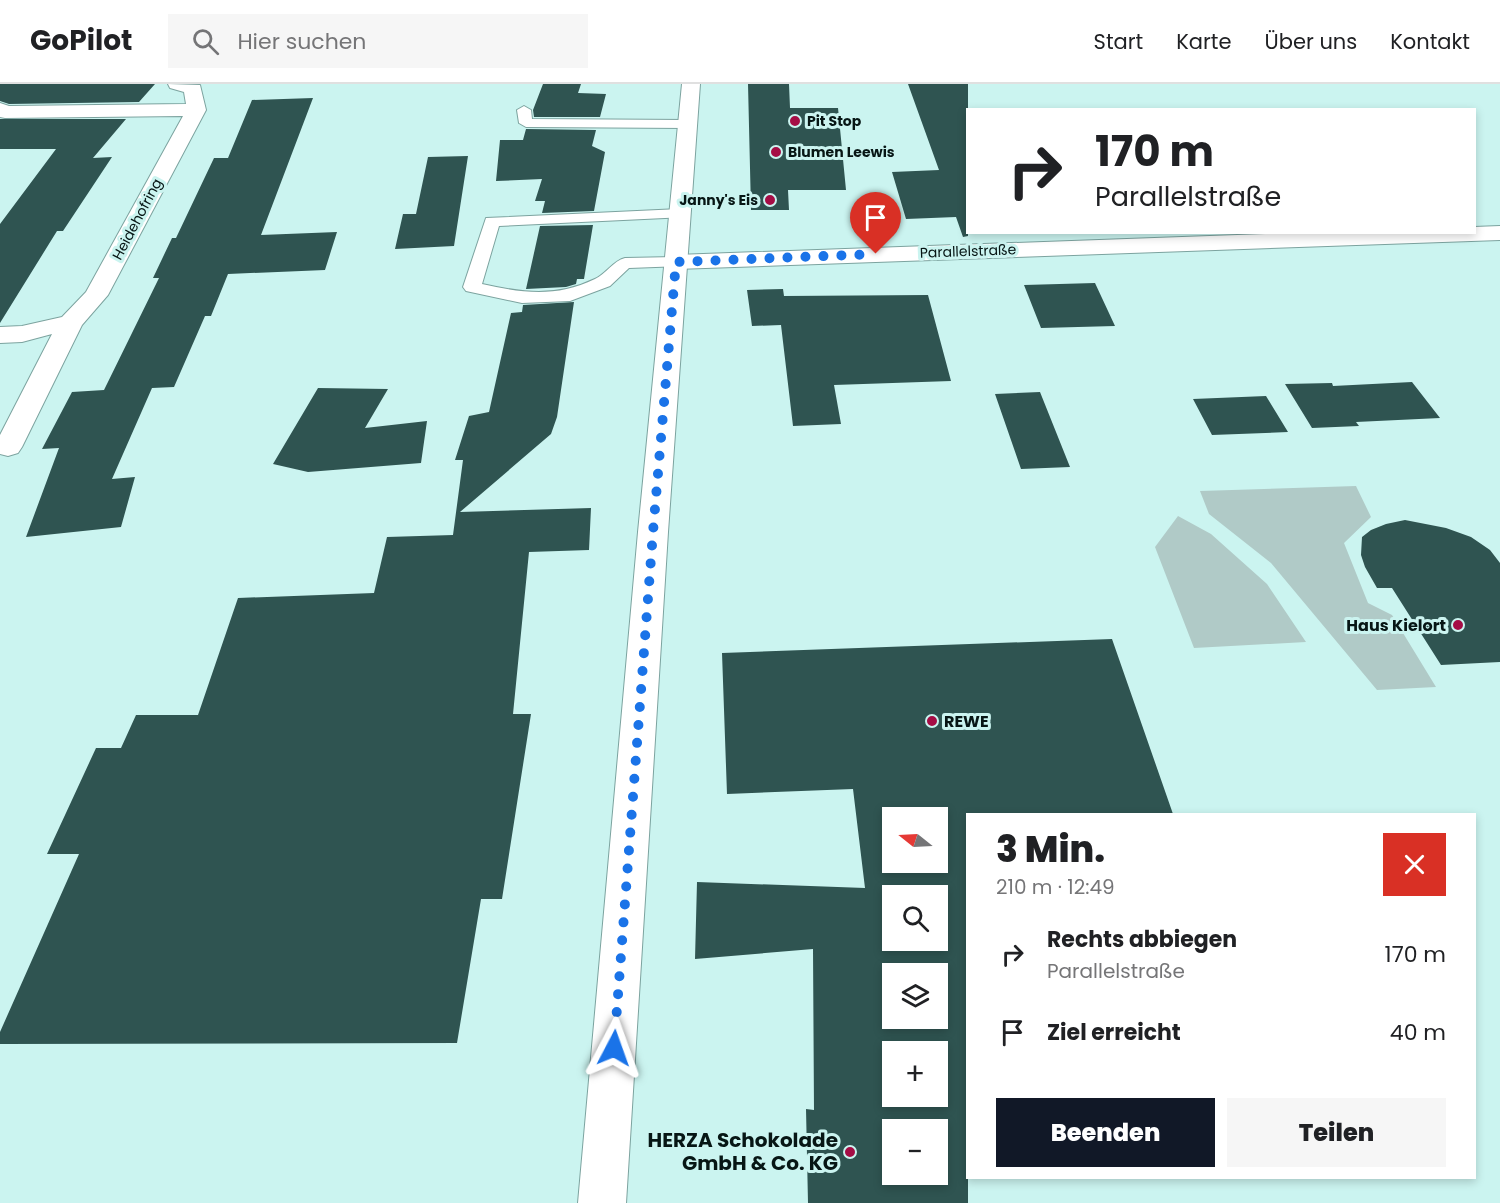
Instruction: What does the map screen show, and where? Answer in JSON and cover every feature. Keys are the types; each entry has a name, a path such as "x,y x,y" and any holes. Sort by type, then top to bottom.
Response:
{"street":[{"path":"0,109 5,112 68,113 196,110 193,89 177,84"},
{"path":"602,1203 653,532 691,84"},
{"name":"Heidehofring","path":"8,447 71,322 96,295 196,110"},
{"name":"Parallelstraße","path":"1476,233 1500,233"},
{"name":"Parallelstraße","path":"676,262 1076,239 1429,234"},
{"path":"0,335 22,334 71,322"}],"lane":[{"path":"524,110 526,123 688,124"},
{"path":"676,262 625,263 604,282 570,296 522,298 472,287 492,221 680,214"}],"shaded area":[{"path":"1356,486 1371,517 1344,543 1368,603 1392,615 1436,687 1377,690 1271,563 1209,514 1200,491"},
{"path":"1178,516 1211,534 1267,584 1306,642 1194,648 1155,547"}],"building":[{"path":"0,84 155,84 139,102 9,104 0,101"},
{"path":"543,84 581,84 578,93 606,94 600,117 534,117 533,110"},
{"path":"748,84 789,84 790,108 838,108 846,190 788,190 789,210 751,210"},
{"path":"908,84 968,84 966,234 968,236 963,237 956,217 906,219 892,172 939,170"},
{"path":"313,98 261,235 337,232 325,270 228,274 211,316 205,316 174,387 152,388 112,479 135,477 121,527 26,537 59,448 42,449 72,392 104,390 159,278 153,278 172,238 176,238 214,158 228,158 252,100"},
{"path":"0,119 126,119 93,158 112,157 63,231 57,231 0,323 0,224 56,149 0,149"},
{"path":"526,129 596,130 592,146 605,152 594,211 542,213 545,201 535,201 542,179 496,181 500,140 523,140"},
{"path":"468,156 454,246 395,249 403,214 416,214 428,157"},
{"path":"593,225 584,279 577,279 576,284 566,287 526,289 540,226"},
{"path":"1095,283 1115,326 1041,328 1024,285"},
{"path":"783,289 784,296 928,295 951,381 834,385 841,424 793,426 781,325 752,326 747,290"},
{"path":"574,302 557,417 551,434 460,512 591,508 589,550 529,552 513,714 531,714 502,899 481,899 457,1043 0,1044 0,1032 79,854 47,854 96,748 121,748 136,715 198,715 238,598 374,593 387,537 453,535 463,460 455,460 469,416 489,412 511,313 522,312 523,305"},
{"path":"1412,382 1440,418 1356,422 1359,426 1312,428 1285,384 1332,383 1333,386"},
{"path":"318,388 388,389 365,428 427,421 421,463 308,472 273,464"},
{"path":"1040,392 1070,467 1021,469 995,394"},
{"path":"1266,396 1288,432 1212,435 1193,399"},
{"name":"Haus Kielort","path":"1405,520 1446,528 1471,537 1490,550 1500,563 1500,662 1441,665 1392,588 1377,588 1361,555 1362,537 1371,530 1386,524"},
{"name":"REWE","path":"1112,639 1173,813 966,813 966,1179 968,1179 968,1203 808,1203 806,1109 814,1110 813,949 695,959 697,882 865,888 853,789 727,794 722,653"}],"place":[{"name":"Pit Stop","path":"795,121"},
{"name":"Blumen Leewis","path":"776,152"},
{"name":"Janny's Eis","path":"770,200"},
{"name":"Haus Kielort","path":"1458,625"},
{"name":"REWE","path":"932,721"},
{"name":"HERZA Schokolade GmbH & Co. KG","path":"850,1152"}],"route":[{"path":"614,1048 676,262 876,254"}]}
